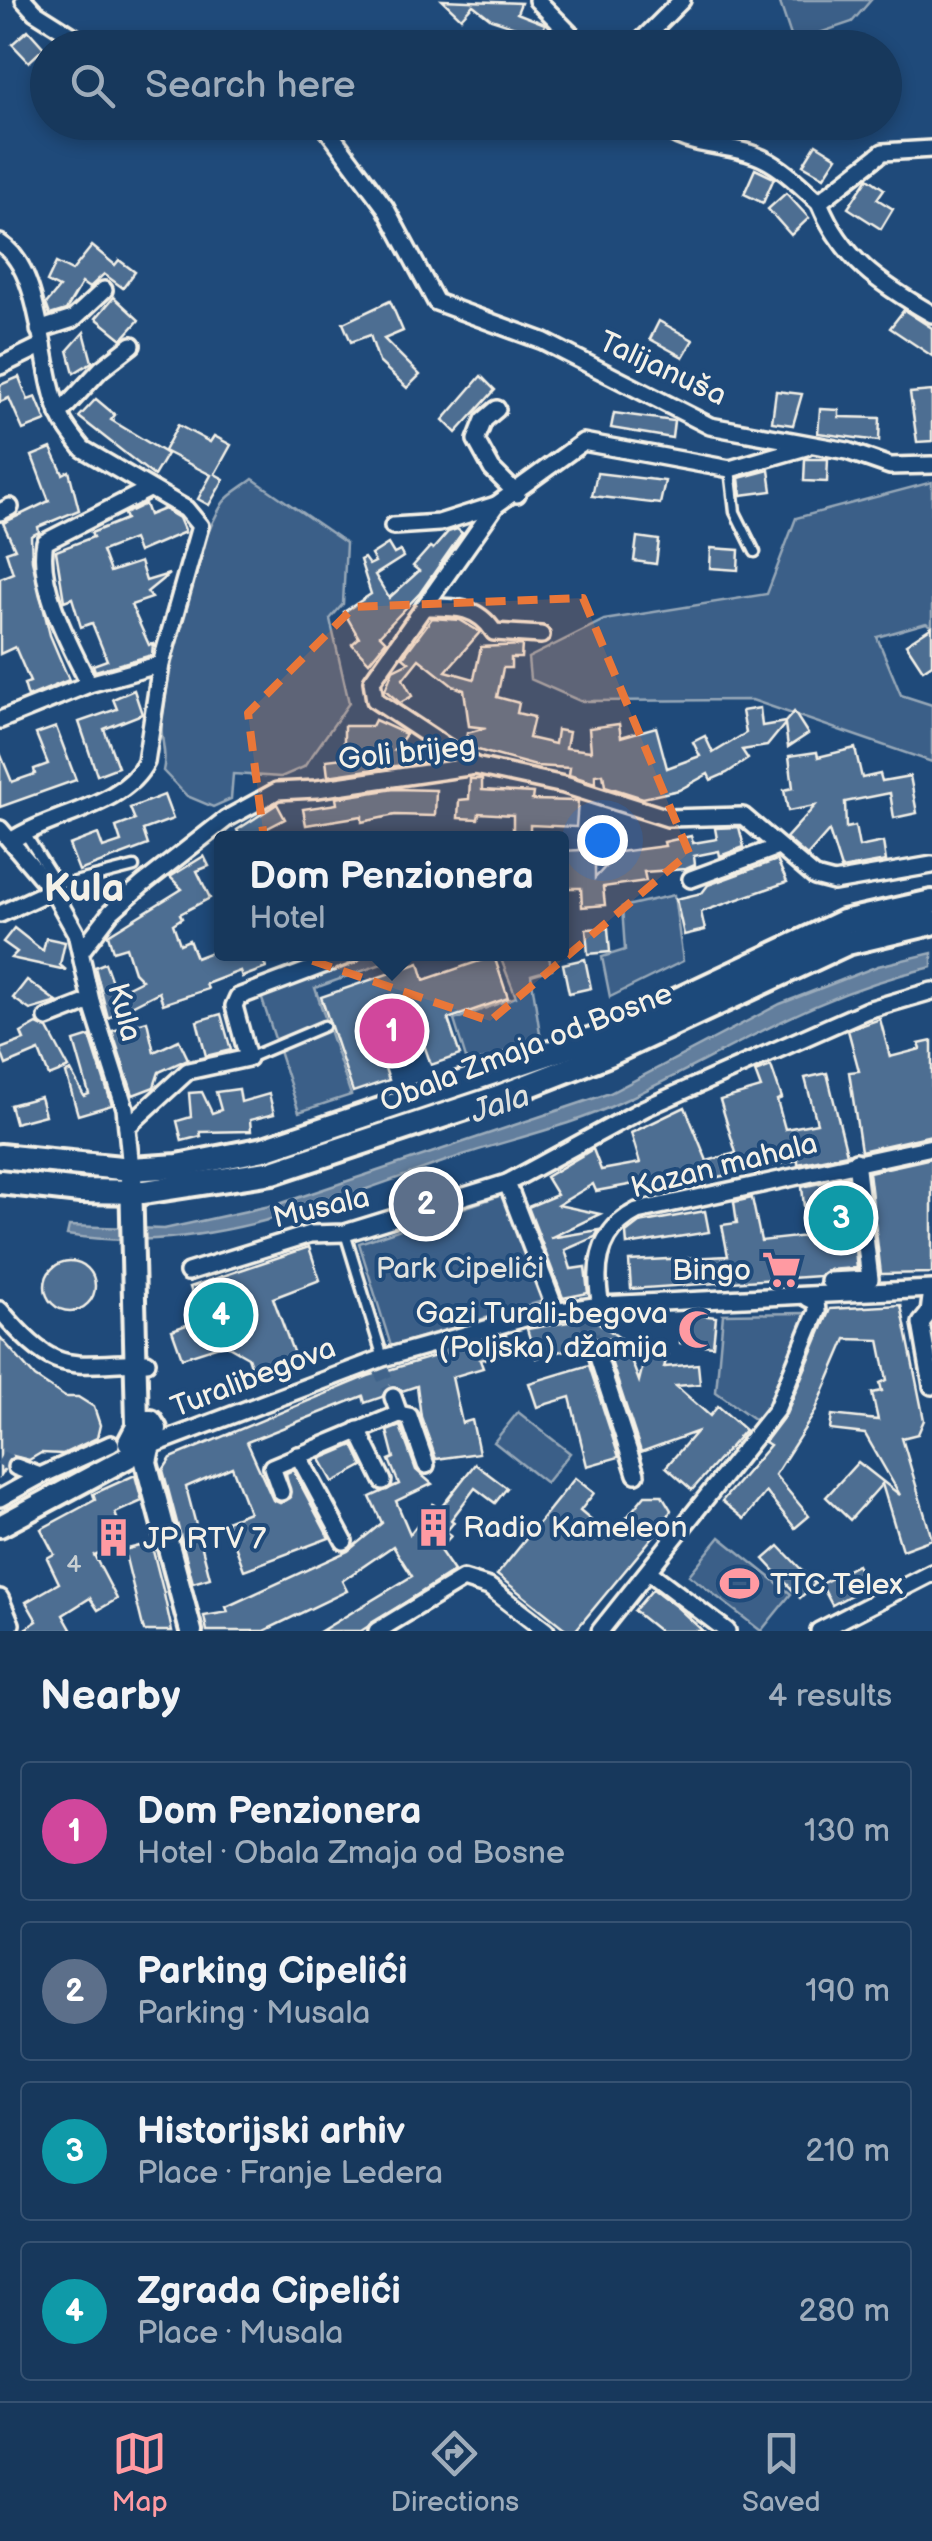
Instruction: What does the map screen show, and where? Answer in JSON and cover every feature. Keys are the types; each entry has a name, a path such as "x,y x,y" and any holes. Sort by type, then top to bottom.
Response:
{"main road":[{"name":"Obala Zmaja od Bosne","path":"136,1175 264,1150 492,1076 601,1036 843,922 932,902"},
{"name":"Obala Zmaja od Bosne","path":"136,1175 273,1172 480,1103 609,1054 847,943 932,922"},
{"path":"0,1156 136,1175"},
{"path":"0,1182 136,1175"},
{"path":"136,1175 142,1438 191,1631"},
{"path":"0,1526 142,1438"}],"street":[{"path":"24,0 64,30"},
{"path":"537,0 566,30"},
{"path":"652,30 682,0"},
{"name":"Talijanuša","path":"335,140 385,207 436,302 543,340 710,426 807,447 847,451 890,466 932,465"},
{"path":"690,140 753,154 779,167 819,202 831,233 875,282 932,314"},
{"path":"819,202 883,152 932,150"},
{"path":"0,243 10,249 20,266 59,414 83,448 186,509 200,526 161,664 146,762 140,774 110,796 11,834"},
{"path":"0,366 73,319 104,290"},
{"path":"59,414 101,369 132,345"},
{"path":"496,409 484,420 476,440 492,468 517,494"},
{"path":"393,526 440,524 496,506 583,442 730,469 807,447"},
{"path":"89,684 50,593 45,542 149,489"},
{"path":"474,766 384,706 372,692 372,681 496,506"},
{"path":"424,607 471,610 484,616 494,632 541,636"},
{"path":"0,720 89,684 161,664"},
{"name":"Goli brijeg","path":"82,950 111,912 143,884 226,819 277,791 318,790 474,766 564,784 668,818 743,816 814,877 834,882 932,866"},
{"name":"Kula","path":"11,834 70,917 128,1127 136,1175"},
{"path":"691,879 778,847"},
{"path":"0,914 52,890"},
{"path":"128,1127 188,1071 248,1058 234,1006 238,996 333,961"},
{"name":"Musala","path":"188,1272 310,1234 346,1233 507,1183 645,1108 711,1078 868,1010 932,991"},
{"path":"47,1018 91,1001"},
{"name":"Kazan mahala","path":"590,1308 597,1258 628,1215 932,1147"},
{"path":"829,1281 870,1279 856,1161"},
{"path":"507,1183 556,1312"},
{"path":"932,1290 931,1314 920,1323 932,1386"},
{"name":"Turalibegova","path":"0,1498 40,1476 142,1438 379,1361 556,1312 932,1290"},
{"path":"600,1631 776,1410 817,1311 816,1302 808,1298"},
{"path":"0,1310 30,1346 56,1362 141,1362"},
{"path":"595,1348 636,1474"},
{"path":"392,1397 399,1414"},
{"path":"281,1492 272,1467 399,1414 409,1416 426,1465"},
{"path":"358,1430 383,1482"},
{"path":"298,1456 344,1541"},
{"path":"16,1467 40,1476"},
{"path":"649,1572 727,1631"},
{"path":"818,1631 932,1573"},
{"path":"377,1631 462,1579 489,1587 546,1631"},
{"path":"0,1598 11,1624 0,1630"}],"lane":[{"path":"730,469 735,512 755,552"},
{"path":"11,834 56,881 71,883 134,866"},
{"path":"248,1058 324,1026"},
{"path":"346,1233 379,1361"}],"highlighted area":[{"path":"583,598 689,853 490,1021 278,949 248,713 354,607"}],"green space":[{"path":"779,0 871,0 852,22 828,30 789,30"},
{"path":"253,479 346,543 343,604 330,619 349,703 304,767 281,777 233,774 231,799 213,807 187,796 163,771 162,719 177,638 202,550 223,503"},
{"path":"932,482 932,626 926,623 877,637 901,695 932,705 932,762 752,700 580,701 530,679 528,658 604,620 767,594 796,518"},
{"path":"674,895 683,961 610,997 602,957 625,950 622,907"},
{"path":"349,961 390,961 315,988 351,1095 299,1112 259,990"},
{"path":"502,961 550,961 552,969 531,975 541,1040 468,1065 454,1020 516,997"},
{"name":"Park Cipelići","path":"502,1195 543,1301 391,1346 359,1243"},
{"path":"806,1313 772,1403 758,1422 716,1392 723,1314"},
{"path":"518,1412 570,1453 546,1483 494,1442"},
{"name":"TTC Telex","path":"720,1537 791,1594 761,1631 689,1575"}],"shaded area":[{"path":"932,953 932,967 809,1009 602,1110 318,1205 269,1220 169,1238 119,1240 67,1235 69,1226 164,1229 279,1204 610,1093 780,1004 878,966"}],"building":[{"path":"442,0 521,3 517,13 545,24 543,30 525,30 491,19 473,5 461,18"},
{"path":"28,30 30,61 29,62 12,44"},
{"path":"816,144 837,157 824,177 803,165"},
{"path":"755,169 774,178 763,203 744,194"},
{"path":"868,178 884,189 877,199 893,209 881,229 848,208"},
{"path":"786,193 809,218 791,235 768,209"},
{"path":"92,246 115,265 119,260 135,272 123,288 104,274 89,288 82,283 66,310 50,315 46,304 59,288 47,282 56,263 72,271"},
{"path":"114,297 139,320 122,339 96,318"},
{"path":"390,301 403,331 384,339 420,375 407,388 379,362 370,335 351,342 343,323"},
{"path":"904,310 932,328 932,356 890,328"},
{"path":"659,321 693,340 683,357 650,339"},
{"path":"84,332 92,362 74,373 68,350"},
{"path":"481,376 495,390 456,433 443,420"},
{"path":"19,377 28,400 36,397 46,421 23,430 9,398 0,402 0,385"},
{"path":"776,391 802,394 793,425 772,422"},
{"path":"932,391 932,441 917,442 910,393"},
{"path":"96,399 115,415 111,420 167,454 154,476 79,417"},
{"path":"820,409 839,410 839,417 880,418 879,441 818,433"},
{"path":"614,413 674,421 672,438 611,428"},
{"path":"178,425 210,442 214,436 231,445 215,474 224,479 209,505 198,499 211,475 164,451"},
{"path":"51,448 63,474 69,471 79,510 38,527 39,532 31,536 32,560 50,635 69,680 28,697 24,684 30,682 15,647 0,654 0,578 13,573 6,552 15,549 3,523 49,501 32,456"},
{"path":"805,459 828,459 827,482 804,481"},
{"path":"769,470 772,491 741,495 739,478"},
{"path":"597,473 665,481 660,504 592,496"},
{"path":"145,504 149,515 164,509 179,518 185,532 138,552 133,539 102,551 110,572 140,562 146,581 169,574 147,592 152,598 131,605 149,645 153,644 152,655 95,671 93,665 107,660 92,623 81,627 72,598 64,601 56,551 93,537 91,533 126,519 124,514"},
{"path":"457,529 462,533 420,593 380,635 386,641 369,662 352,644 359,638 344,612 371,594 360,560 364,558 369,565 375,562 371,555 388,544 394,554 400,551 403,557 375,575 389,598 419,571 413,566 430,547 433,549 448,532"},
{"path":"637,537 659,540 656,564 634,561"},
{"path":"711,548 739,550 738,570 710,568"},
{"path":"432,618 460,620 480,632 446,671 474,679 481,647 522,645 521,658 511,658 511,668 503,668 497,697 519,703 517,713 534,717 529,738 555,744 557,730 569,732 566,748 591,751 589,728 619,724 621,737 656,727 667,768 700,756 693,742 705,736 713,753 746,733 742,711 760,708 762,726 785,722 794,712 808,734 788,747 785,724 767,746 742,750 748,759 727,773 711,780 708,774 679,790 643,798 605,786 603,774 595,775 595,783 569,775 570,768 536,766 465,746 467,733 486,728 469,726 464,690 419,659 403,679 412,696 400,703 385,690 393,670 409,662 403,657"},
{"path":"932,627 932,664 923,670 906,644"},
{"path":"134,690 142,714 104,729 118,767 97,775 79,722 117,709 113,699"},
{"path":"375,720 406,734 395,750 421,744 443,759 328,776 326,760 344,758 344,726 372,726"},
{"path":"56,727 76,780 0,807 0,753 12,782 35,774 34,769 48,764 36,734"},
{"path":"855,748 862,778 880,774 882,781 910,776 917,813 894,818 890,793 845,802 846,828 855,826 859,847 883,842 886,861 841,869 829,831 807,856 786,838 815,806 788,811 784,790 793,788 789,756 817,752 818,757"},
{"path":"470,779 482,779 482,790 533,793 532,800 578,801 576,827 530,825 530,831 513,831 513,815 479,813 478,819 458,818 459,800 469,799"},
{"path":"394,789 436,790 435,816 395,815 362,822 362,816 306,825 303,809 337,804 336,798"},
{"path":"164,795 173,819 143,830 148,845 79,871 69,845 98,834 103,848 121,842 116,827 135,820 130,808"},
{"path":"277,804 285,819 264,831 237,830"},
{"path":"739,827 744,847 720,856 719,851 694,856 695,865 686,869 644,872 646,881 603,887 605,905 582,907 581,888 569,888 569,851 580,850 579,835 595,834 595,878 619,852 665,846 664,842 691,836 693,843 717,839 715,828"},
{"path":"204,856 209,866 197,871 210,898 180,914 182,918 173,924 180,944 189,940 196,958 214,951 214,961 264,961 266,968 242,977 240,971 206,984 208,989 163,1004 159,992 108,1018 95,967 105,963 116,993 142,980 134,972 126,947 113,951 108,935 182,889 170,877"},
{"path":"777,860 787,882 701,912 705,930 684,935 676,899 702,893 708,885"},
{"path":"14,928 43,951 46,938 65,942 60,965 66,970 11,958 17,952 3,942"},
{"path":"608,928 610,952 588,954 586,929"},
{"path":"585,959 591,988 569,993 563,964"},
{"path":"479,961 496,961 508,998 448,1019 460,1055 431,1065 422,1039 380,1053 389,1080 353,1092 321,997 419,963 424,980"},
{"path":"27,980 57,1002 30,1010 13,998"},
{"path":"221,1014 231,1050 206,1056 197,1021"},
{"path":"880,1019 890,1057 921,1049 919,1044 932,1041 932,1135 861,1151 849,1072 859,1071 848,1030"},
{"path":"147,1021 154,1052 179,1040 188,1059 159,1072 154,1087 133,1095 112,1031"},
{"path":"37,1024 48,1029 69,1068 49,1076 39,1051 6,1065 0,1049 24,1040 21,1033"},
{"path":"90,1036 112,1105 78,1115 66,1073 71,1071 84,1096 89,1094 74,1041"},
{"path":"771,1066 782,1098 777,1100 785,1129 817,1123 805,1078 827,1073 847,1154 798,1164 798,1160 647,1192 645,1182 596,1191 593,1184 558,1205 600,1214 550,1238 599,1230 595,1237 565,1250 571,1269 585,1267 588,1293 563,1298 528,1207 557,1195 546,1177 593,1149 601,1170 640,1163 631,1133 685,1107 707,1161 736,1153 720,1100 761,1088 755,1072"},
{"path":"239,1089 241,1102 269,1094 274,1114 250,1120 251,1131 200,1132 201,1136 182,1141 177,1121 191,1117 189,1093 202,1092 212,1113 221,1110 216,1092"},
{"path":"40,1097 45,1115 15,1123 10,1105"},
{"path":"932,1158 932,1273 881,1274 869,1172"},
{"path":"847,1177 857,1268 828,1270 819,1276 631,1289 629,1261 728,1256 722,1225 737,1223 734,1202 752,1198 761,1241 807,1236 802,1187"},
{"path":"705,1211 709,1232 627,1245 626,1233 639,1223"},
{"path":"309,1247 320,1280 273,1298 298,1365 256,1380 248,1357 225,1344 182,1358 172,1330 201,1320 190,1287"},
{"path":"70,1261 88,1268 95,1286 88,1304 70,1311 52,1304 45,1286 52,1268"},
{"path":"901,1305 924,1420 918,1434 902,1438 932,1539 902,1550 882,1484 850,1520 826,1497 858,1462 900,1495 865,1434 830,1430 832,1415 878,1420 872,1393 882,1391 880,1383 887,1380 879,1340 846,1339 814,1414 775,1475 809,1516 795,1528 766,1492 744,1519 722,1501 770,1445 765,1442 786,1414 830,1309"},
{"name":"Gazi Turali-begova (Poljska) džamija","path":"684,1313 716,1317 713,1346 680,1343"},
{"path":"592,1318 624,1341 639,1381 647,1349 668,1355 664,1367 698,1364 700,1384 676,1386 710,1416 718,1406 745,1430 692,1490 666,1467 696,1432 641,1452 610,1358 614,1357 609,1339 592,1337 584,1345 536,1358 527,1329"},
{"path":"506,1335 510,1352 480,1360 483,1368 452,1377 462,1423 472,1420 479,1453 436,1459 421,1417 417,1386 402,1391 390,1386 382,1397 365,1403 363,1396 247,1442 273,1500 280,1503 290,1498 286,1473 293,1470 329,1538 244,1570 226,1521 249,1512 232,1467 186,1487 210,1578 193,1583 163,1470 171,1458 368,1376"},
{"path":"0,1337 35,1377 65,1397 78,1397 94,1407 100,1425 97,1438 63,1454 41,1453 29,1460 13,1456 0,1476"},
{"path":"589,1365 619,1457 587,1466 570,1397 537,1407 529,1383"},
{"path":"400,1426 416,1470 432,1484 396,1501 410,1534 433,1504 439,1510 475,1464 507,1488 495,1503 475,1488 451,1520 454,1522 446,1532 451,1536 439,1549 454,1571 361,1631 321,1631 412,1576 393,1546 342,1581 347,1591 264,1631 207,1631 204,1616 228,1612 226,1607 348,1551 382,1523 370,1497 399,1484 389,1460 394,1458 387,1431"},
{"path":"353,1445 363,1466 333,1482 320,1459"},
{"path":"135,1475 142,1501 115,1513 126,1543 94,1555 117,1599 98,1610 90,1598 63,1615 72,1631 22,1631 37,1621 26,1602 59,1583 47,1558 54,1554 41,1529 95,1500 93,1494"},
{"path":"575,1478 594,1493 580,1511 611,1537 645,1495 662,1495 671,1510 575,1631 568,1631 497,1575"},
{"path":"151,1543 172,1631 144,1631 124,1550"},
{"path":"779,1546 815,1584 800,1598 764,1559"},
{"path":"857,1565 868,1586 832,1605 821,1584"},
{"path":"653,1589 703,1631 659,1631 634,1611"}],"tunnel":[{"path":"585,1312 595,1348"},
{"path":"379,1365 393,1397"},
{"path":"0,1458 16,1467"}],"place":[{"name":"Dom Penzionera","path":"392,1031"},
{"name":"Parking Cipelići","path":"426,1204"},
{"name":"Historijski arhiv","path":"841,1218"},
{"name":"Bingo","path":"781,1270"},
{"name":"Zgrada Cipelići","path":"221,1315"},
{"name":"Gazi Turali-begova (Poljska) džamija","path":"698,1330"},
{"name":"Radio Kameleon","path":"433,1527"},
{"name":"JP RTV 7","path":"113,1538"},
{"name":"TTC Telex","path":"740,1584"}],"district":[{"name":"Kula","path":"84,887"}],"water label":[{"name":"Jala","path":"500,1103"}]}
